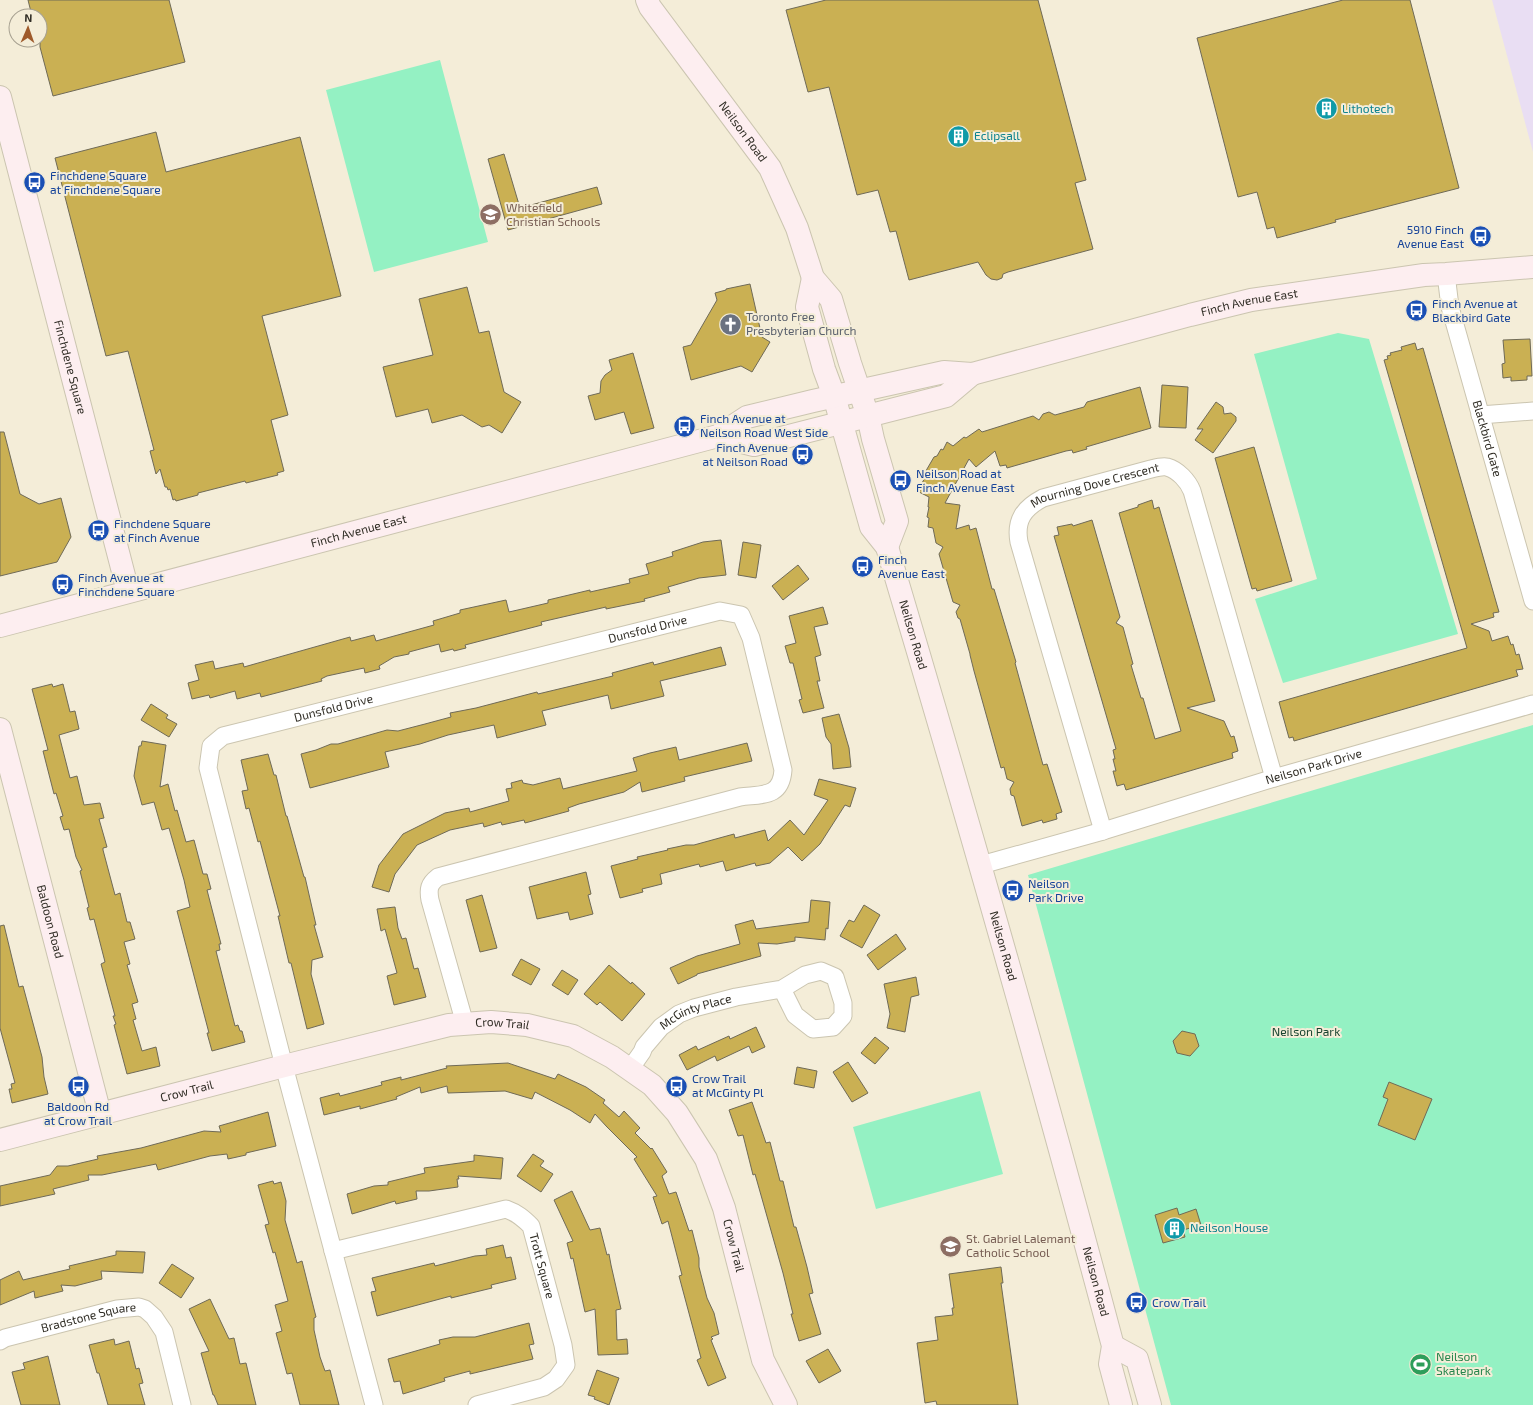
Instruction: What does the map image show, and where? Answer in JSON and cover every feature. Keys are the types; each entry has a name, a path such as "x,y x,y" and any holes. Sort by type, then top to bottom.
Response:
{"main road":[{"name":"Neilson Road","path":"647,0 650,7 770,168 797,228 813,278 831,299 868,416 873,439 897,521 887,547"},
{"name":"Finchdene Square","path":"0,98 6,144 128,591"},
{"name":"Finch Avenue East","path":"0,626 718,436 747,418 834,396 944,372 972,374 1251,300 1424,275 1533,267"},
{"name":"Neilson Road","path":"813,278 807,307 871,527 887,547 981,866 1056,1130 1113,1346 1110,1364 1122,1405"},
{"name":"Finch Avenue East","path":"718,436 754,445 946,396 972,374"},
{"name":"Baldoon Road","path":"0,729 100,1114"},
{"name":"Crow Trail","path":"0,1140 284,1066 449,1025 491,1022 527,1025 574,1036 630,1068 652,1084 677,1113 706,1159 724,1208 763,1360 786,1405"},
{"path":"1113,1346 1138,1359 1150,1405"}],"street":[{"name":"Blackbird Gate","path":"1446,274 1450,307 1532,595"},
{"path":"1480,415 1533,411"},
{"name":"Mourning Dove Crescent","path":"1103,831 1017,531 1020,520 1025,511 1035,502 1043,498 1151,469 1167,467 1188,482 1192,491 1274,778"},
{"name":"Dunsfold Drive","path":"284,1066 208,768 211,746 223,736 720,611 741,615 751,638 783,770 780,785 775,790 765,794 740,796 438,877 432,881 428,888 430,900 465,1024"},
{"name":"Neilson Park Drive","path":"981,866 1103,831 1274,778 1533,704"},
{"name":"McGinty Place","path":"630,1068 644,1047 661,1027 679,1014 694,1008 782,989"},
{"path":"284,1066 374,1405"},
{"name":"Trott Square","path":"333,1250 506,1209 516,1212 524,1218 531,1226 563,1345 566,1365 556,1379 544,1387 477,1405"},
{"name":"Bradstone Square","path":"0,1341 5,1338 117,1309 139,1307 146,1309 154,1317 164,1332 182,1405"}],"shaded area":[{"path":"1492,0 1533,0 1533,152"}],"green space":[{"path":"440,60 488,242 374,272 326,90"},
{"path":"1338,333 1369,339 1458,634 1283,683 1255,599 1317,579 1254,354"},
{"name":"Neilson Park","path":"1533,725 1533,1405 1171,1405 1028,875"},
{"path":"980,1091 1003,1174 876,1209 853,1127"}],"building":[{"path":"28,0 169,0 185,62 53,96 40,48 48,48 48,8 30,8"},
{"name":"Eclipsall","path":"826,0 1038,0 1086,180 1075,183 1093,249 1008,272 1003,274 1002,278 997,280 991,279 986,275 978,262 909,280 896,231 890,232 878,190 857,195 829,87 808,92 786,10"},
{"name":"Lithotech","path":"1343,0 1410,0 1459,188 1335,220 1336,222 1277,238 1274,227 1267,229 1257,192 1238,197 1197,38"},
{"path":"156,132 166,172 300,137 341,296 262,316 288,415 271,420 284,471 277,473 278,475 246,483 245,481 198,493 198,495 176,501 175,499 173,500 170,489 168,490 167,487 165,487 160,469 156,474 150,451 154,450 128,351 106,356 55,158"},
{"path":"504,154 520,208 597,187 602,204 508,230 488,159"},
{"name":"Toronto Free Presbyterian Church","path":"750,284 762,337 770,342 752,372 741,366 691,380 683,347 691,345 717,300 715,293"},
{"path":"467,287 479,333 489,331 504,392 521,402 502,433 489,425 482,427 462,415 432,423 428,409 396,417 383,367 433,355 419,299"},
{"path":"1530,339 1532,376 1527,376 1527,380 1511,381 1511,377 1503,378 1502,364 1505,363 1503,340"},
{"path":"1415,343 1417,350 1423,348 1499,612 1493,613 1494,617 1471,624 1489,631 1492,641 1508,636 1511,645 1513,644 1516,655 1519,654 1523,669 1516,670 1518,676 1294,741 1293,737 1289,738 1279,702 1467,648 1384,360 1388,359 1387,356 1391,355 1390,353 1402,350 1401,347"},
{"path":"633,353 654,428 631,434 624,412 595,420 588,396 600,393 601,381 605,375 612,370 609,360"},
{"path":"1162,385 1188,387 1186,428 1159,427"},
{"path":"1140,387 1151,428 1086,447 1087,449 1073,453 1072,450 1066,451 1007,468 1006,465 1000,466 995,451 976,467 969,459 945,503 960,505 956,529 969,525 970,530 976,528 992,589 994,589 1016,662 1015,663 1043,765 1047,764 1062,812 1056,814 1057,819 1043,823 1042,820 1022,826 1014,796 1011,795 1010,789 1014,782 1007,779 1004,767 1001,768 960,619 958,618 956,612 960,605 953,602 939,554 943,547 936,543 933,528 928,527 929,518 927,517 929,497 919,492 924,483 922,483 926,476 925,473 927,469 934,457 937,456 941,449 943,450 947,442 953,446 964,437 966,438 979,429 982,432 1033,416 1039,420 1043,414 1049,412 1055,415 1084,407 1087,402"},
{"path":"1216,402 1223,407 1224,414 1231,413 1236,417 1236,421 1213,453 1195,440 1203,429 1197,429"},
{"path":"0,432 4,432 20,494 39,504 61,498 71,537 57,562 0,576"},
{"path":"1254,447 1292,581 1257,591 1256,588 1252,589 1215,458"},
{"path":"1152,500 1154,509 1159,507 1215,701 1187,708 1224,721 1231,737 1234,736 1238,751 1232,753 1233,758 1126,790 1124,784 1117,786 1113,771 1116,771 1113,759 1115,759 1113,750 1116,749 1054,536 1059,535 1057,527 1072,524 1073,526 1092,520 1120,617 1116,623 1123,627 1133,664 1131,665 1141,698 1143,698 1155,739 1181,731 1119,513 1138,507 1138,505"},
{"path":"721,540 726,575 699,578 668,587 670,592 644,599 645,601 606,609 606,607 541,622 542,625 465,645 466,648 454,651 453,649 441,652 439,644 409,652 409,654 394,657 379,666 380,669 365,673 364,668 327,676 321,679 322,681 261,697 260,693 237,699 235,691 210,698 209,695 192,699 188,683 199,680 195,665 213,661 215,669 243,663 244,667 350,637 351,641 374,635 376,641 434,625 433,621 460,613 460,610 506,600 509,612 548,603 548,600 590,590 590,592 630,583 629,579 649,574 646,564 673,556 672,552 703,542"},
{"path":"743,542 761,545 756,578 738,575"},
{"path":"798,565 809,579 783,600 772,586"},
{"path":"823,607 828,624 814,627 821,655 815,657 820,681 817,681 824,708 803,713 799,700 802,699 793,663 790,663 785,646 796,643 789,616"},
{"path":"721,647 726,665 660,681 664,696 611,709 608,695 542,711 546,725 497,738 494,725 448,735 420,744 385,752 389,767 310,788 301,754 331,744 338,744 387,730 398,731 451,717 450,713 476,708 537,692 538,694 613,676 612,673 653,662 654,665"},
{"path":"52,684 53,687 63,684 70,712 75,711 79,729 59,735 70,778 77,776 84,805 100,803 104,818 99,819 107,847 103,848 103,850 115,895 120,893 127,922 130,922 135,939 124,942 130,964 127,965 138,1002 132,1004 136,1019 133,1020 142,1051 156,1047 160,1066 127,1074 114,1025 116,1024 113,1016 115,1016 101,964 105,962 94,919 90,920 87,908 89,907 80,871 82,870 76,857 69,829 64,830 60,817 63,816 56,793 54,794 43,751 48,750 32,689"},
{"path":"151,704 168,715 166,718 177,724 169,737 141,720"},
{"path":"839,714 849,748 851,767 833,769 831,744 826,737 822,718"},
{"path":"142,741 166,745 160,787 168,784 175,811 177,810 186,842 194,840 203,874 207,874 211,889 207,890 221,944 219,944 220,950 216,951 235,1026 238,1025 240,1031 242,1031 245,1042 212,1051 207,1033 209,1033 177,911 190,907 184,880 169,828 162,830 154,802 142,805 134,776 139,746 141,746"},
{"path":"747,743 752,761 684,777 685,781 642,792 640,782 624,792 579,804 568,808 569,811 525,823 524,820 502,825 501,822 484,827 483,823 450,830 417,845 395,874 389,892 372,887 379,865 403,834 445,813 469,808 470,812 509,801 506,789 512,788 511,783 522,780 523,783 533,785 560,778 563,789 637,771 633,758 650,753 676,747 679,760"},
{"path":"268,754 274,775 276,775 286,816 305,877 316,925 314,925 323,957 312,960 311,974 324,1024 307,1029 291,963 289,963 278,916 280,916 260,841 258,842 249,808 246,809 242,791 248,790 241,760"},
{"path":"819,779 856,788 850,807 845,805 820,844 802,861 788,847 770,863 756,866 755,863 726,871 723,861 700,867 699,864 660,874 662,884 642,889 643,892 620,898 611,866 638,859 637,857 686,845 694,845 734,834 735,838 765,830 768,841 790,820 804,835 828,800 814,795"},
{"path":"586,872 591,894 588,895 593,914 570,920 568,912 537,919 529,887"},
{"path":"482,895 497,948 480,952 466,900"},
{"path":"811,900 830,902 828,929 826,928 825,940 795,937 795,941 777,944 758,943 761,956 697,974 678,984 670,968 697,956 740,944 735,925 753,920 756,929 809,922"},
{"path":"864,905 880,915 862,948 840,936 849,920 854,922"},
{"path":"395,907 398,928 402,939 406,938 414,969 418,968 426,997 394,1005 387,976 397,973 385,929 381,931 377,909"},
{"path":"4,925 19,987 23,986 42,1057 44,1077 48,1094 12,1103 9,1089 12,1089 11,1084 15,1083 0,1028 0,926"},
{"path":"896,934 906,949 878,970 867,955"},
{"path":"521,959 540,969 531,985 512,975"},
{"path":"609,965 645,994 622,1021 600,1002 597,1005 584,994"},
{"path":"562,970 578,980 568,995 552,985"},
{"path":"916,977 919,995 911,997 905,1032 887,1028 890,1014 884,984"},
{"path":"756,1027 765,1047 752,1053 749,1046 717,1061 715,1056 687,1070 679,1055 696,1046 698,1050 729,1036 730,1039"},
{"path":"1182,1031 1195,1034 1199,1046 1190,1056 1177,1053 1173,1041"},
{"path":"875,1037 889,1048 875,1064 861,1053"},
{"path":"848,1062 868,1093 852,1102 833,1072"},
{"path":"508,1063 555,1079 558,1074 586,1087 605,1100 603,1103 619,1117 624,1111 640,1128 635,1133 651,1149 652,1148 667,1172 662,1176 669,1194 676,1192 689,1231 692,1230 707,1298 714,1313 719,1334 711,1337 713,1339 711,1340 726,1378 708,1386 697,1360 701,1358 679,1276 682,1275 668,1221 662,1224 653,1197 657,1196 634,1159 637,1157 595,1114 590,1123 570,1110 535,1092 532,1099 505,1091 448,1093 447,1086 421,1093 420,1087 396,1097 397,1099 360,1109 360,1106 324,1115 320,1098 339,1093 340,1096 382,1085 381,1082 401,1077 401,1080 447,1068 446,1066"},
{"path":"797,1067 817,1071 814,1088 794,1084"},
{"path":"1389,1082 1432,1099 1415,1140 1378,1125 1388,1099 1383,1097"},
{"path":"752,1102 766,1143 770,1142 780,1181 783,1181 794,1227 796,1227 813,1293 809,1294 821,1334 799,1341 791,1314 793,1314 783,1273 755,1174 753,1175 743,1135 738,1136 729,1110"},
{"path":"268,1112 276,1146 228,1159 227,1154 210,1156 158,1170 156,1164 102,1175 88,1175 89,1180 53,1189 55,1194 0,1206 0,1186 50,1175 57,1166 68,1166 98,1159 97,1156 141,1148 204,1131 221,1132 219,1126"},
{"path":"533,1154 544,1161 540,1166 553,1174 541,1192 517,1176"},
{"path":"474,1155 503,1158 501,1179 458,1176 458,1187 429,1191 416,1191 417,1199 396,1204 395,1201 352,1214 347,1194 374,1186 388,1185 388,1182 425,1173 424,1168 474,1161"},
{"path":"273,1181 274,1184 281,1182 286,1201 285,1220 297,1263 302,1261 316,1317 314,1318 314,1330 320,1357 325,1371 330,1370 339,1405 300,1405 292,1373 287,1374 276,1333 282,1331 275,1305 288,1301 275,1252 273,1253 265,1225 269,1224 258,1185"},
{"path":"572,1191 590,1230 600,1228 607,1255 609,1254 621,1309 616,1310 617,1340 627,1339 628,1354 598,1355 595,1309 585,1312 573,1258 571,1259 567,1243 573,1241 554,1200"},
{"name":"Neilson House","path":"1177,1208 1179,1215 1196,1209 1201,1225 1183,1230 1185,1237 1163,1243 1155,1215"},
{"path":"503,1245 506,1258 511,1257 516,1279 491,1285 492,1288 451,1298 451,1296 377,1316 371,1292 376,1291 372,1278 434,1263 435,1266 475,1256 487,1255 486,1249"},
{"path":"116,1251 145,1252 143,1273 101,1271 102,1279 75,1286 61,1285 63,1291 35,1298 34,1291 0,1305 0,1280 19,1271 23,1280 70,1269 69,1266 116,1255"},
{"path":"172,1264 194,1278 181,1298 159,1283"},
{"path":"1001,1267 1003,1283 1001,1283 1018,1405 937,1405 936,1401 925,1403 917,1343 938,1340 935,1317 953,1315 952,1308 954,1308 949,1274"},
{"path":"210,1299 229,1339 234,1338 240,1364 246,1363 256,1405 218,1405 213,1395 201,1353 209,1351 189,1309"},
{"path":"529,1323 534,1344 529,1345 533,1359 470,1374 470,1371 444,1378 445,1381 403,1394 400,1381 394,1382 388,1359 440,1344 439,1340 453,1337 475,1337"},
{"path":"114,1339 115,1345 129,1341 136,1369 139,1368 143,1383 139,1384 145,1405 108,1405 89,1345"},
{"path":"828,1349 841,1371 819,1383 806,1361"},
{"path":"48,1356 60,1405 21,1405 12,1372 25,1369 23,1363"},
{"path":"597,1370 619,1378 609,1405 594,1399 595,1397 588,1395"}],"place":[{"name":"Lithotech","path":"1327,109"},
{"name":"Eclipsall","path":"958,136"},
{"name":"Finchdene Square at Finchdene Square","path":"34,183"},
{"name":"Whitefield Christian Schools","path":"490,215"},
{"name":"5910 Finch Avenue East","path":"1480,237"},
{"name":"Finch Avenue at Blackbird Gate","path":"1417,311"},
{"name":"Toronto Free Presbyterian Church","path":"731,324"},
{"name":"Finch Avenue at Neilson Road West Side","path":"685,426"},
{"name":"Finch Avenue at Neilson Road","path":"803,455"},
{"name":"Neilson Road at Finch Avenue East","path":"900,481"},
{"name":"Finchdene Square at Finch Avenue","path":"98,531"},
{"name":"Finch Avenue East","path":"863,567"},
{"name":"Finch Avenue at Finchdene Square","path":"62,585"},
{"name":"Neilson Park Drive","path":"1012,891"},
{"name":"Baldoon Rd at Crow Trail","path":"78,1086"},
{"name":"Crow Trail at McGinty Pl","path":"676,1086"},
{"name":"Neilson House","path":"1175,1228"},
{"name":"St. Gabriel Lalemant Catholic School","path":"951,1246"},
{"name":"Crow Trail","path":"1136,1303"},
{"name":"Neilson Skatepark","path":"1421,1364"}]}
